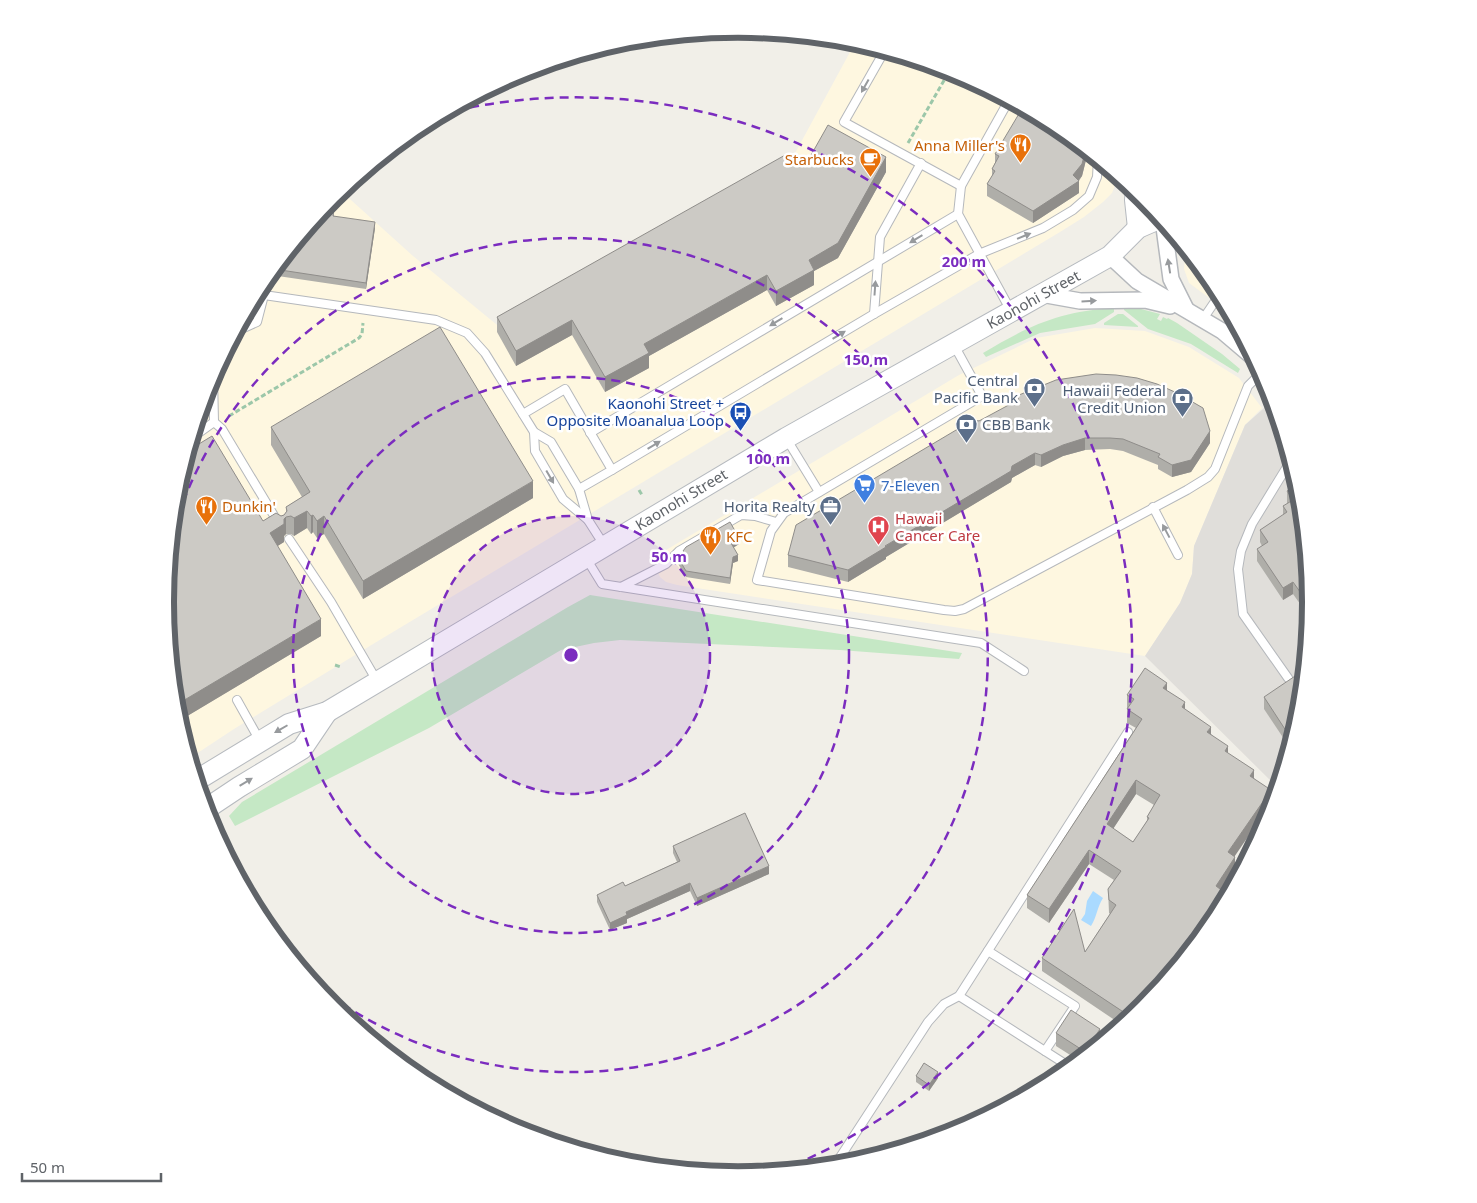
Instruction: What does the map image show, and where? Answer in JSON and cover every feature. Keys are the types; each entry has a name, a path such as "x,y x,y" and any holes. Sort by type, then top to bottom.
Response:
{"street":[{"path":"1137,203 1138,228"},
{"name":"Kaonohi Street","path":"202,777 289,724 327,712 786,438 1110,256 1138,228 1155,222"},
{"path":"1164,231 1171,279 1186,309"},
{"path":"1110,256 1137,281 1222,331 1242,348"},
{"path":"1041,294 1080,301 1145,300 1186,309"},
{"name":"Kaonohi Street","path":"212,805 302,749 327,712"}],"lane":[{"path":"881,56 844,122 961,186"},
{"path":"1006,106 961,186 958,214 1011,311"},
{"path":"874,314 880,238 920,163"},
{"path":"579,489 979,254 1043,228 1074,210 1089,196 1097,177 1098,167"},
{"path":"590,433 958,214"},
{"path":"266,295 436,320 467,333 480,346 534,432 536,451 563,499 588,520"},
{"path":"1203,319 1215,301"},
{"path":"246,327 257,322 259,305"},
{"path":"953,343 982,396 784,513 771,531 758,580 955,610 971,606 1208,477 1215,469 1248,386 1256,378"},
{"path":"523,414 565,389 612,470"},
{"path":"213,395 214,422 222,429 281,528"},
{"path":"201,431 214,422"},
{"path":"534,432 551,442 579,489 588,520 604,545"},
{"path":"786,438 819,492"},
{"path":"1286,468 1252,524 1241,551 1238,569 1243,614 1288,678"},
{"path":"1154,507 1178,555"},
{"path":"621,587 666,564 679,551 741,515 755,516 776,522"},
{"path":"289,539 332,602 377,681"},
{"path":"585,557 602,584 981,643 1024,671"},
{"path":"236,700 260,741"},
{"path":"841,1156 928,1022 944,1004 959,996 1128,732"},
{"path":"988,950 1074,1006 1045,1051"},
{"path":"959,996 1063,1062"}],"path":[{"path":"897,150 909,142 946,77"},
{"path":"229,416 359,338 362,334 363,323"},
{"path":"639,490 642,495"},
{"path":"335,665 341,666"}],"shaded area":[{"path":"852,49 920,67 988,96 1052,133 1082,154 1116,183 1112,193 1103,202 1060,232 378,641 196,754 185,712 179,675 174,602 179,528 185,491 194,456 204,420 217,386 250,319 291,258 340,203 347,196 413,256 502,329 787,168"},
{"path":"1185,257 1217,303 1189,283 1184,269"},
{"path":"1095,328 1145,331 1189,347 1239,378 1262,408 1245,425 1194,546 1192,574 1180,603 1145,656 677,585 666,582 660,577 656,569 656,556 959,375 1036,338"},
{"path":"1267,405 1292,491 1301,565 1302,602 1298,675 1292,712 1273,783 1145,656 1180,603 1192,574 1194,546 1245,425"}],"green space":[{"path":"1124,307 1160,314 1157,319 1161,321 1163,317 1168,318 1177,323 1222,354 1240,369 1238,373 1191,344 1148,329 1124,310"},
{"path":"1114,308 1114,312 1095,324 1040,333 986,357 983,353 1015,335 1061,316 1077,312"},
{"path":"1118,314 1123,314 1138,327 1104,325 1104,323"},
{"path":"590,595 962,653 959,659 840,650 620,640 561,650 429,728 235,826 229,816 242,802"}],"water":[{"path":"1093,891 1103,898 1091,926 1081,920 1085,914 1087,901"}],"building":[{"path":"1020,113 1084,156 1082,164 1073,175 1079,181 1033,211 987,184 995,171 992,169 999,156 995,154"},
{"path":"828,125 886,157 838,243 809,260 814,270 776,291 767,275 644,344 649,353 605,377 572,320 516,351 497,317 787,154 806,164"},
{"path":"334,210 333,216 375,222 366,283 282,270 314,230"},
{"path":"440,327 533,481 363,581 324,516 317,521 307,511 294,518 291,516 286,517 284,524 270,533 321,619 183,701 179,675 174,602 176,565 185,491 197,445 212,436 263,521 276,513 281,516 284,515 287,511 286,507 310,492 271,427"},
{"path":"1096,374 1137,378 1157,384 1203,408 1210,431 1191,460 1172,465 1158,457 1160,454 1123,439 1085,438 1041,455 1035,453 1012,466 1011,471 848,570 788,555 796,525 973,420 979,421 1018,400 1019,395 1056,380"},
{"path":"1291,488 1298,528 1302,594 1293,582 1283,588 1257,549 1268,542 1260,530 1287,512 1283,506 1293,500 1287,491"},
{"name":"KFC","path":"730,522 739,538 731,543 738,555 733,557 730,578 686,571 677,556 684,552 686,547"},
{"path":"1145,668 1167,683 1163,688 1185,702 1182,707 1211,727 1207,732 1228,746 1225,751 1254,770 1250,776 1270,790 1228,852 1235,857 1216,886 1223,891 1207,915 1163,973 1124,1012 1042,958 1074,909 1085,952 1116,905 1109,900 1108,889 1121,871 1089,850 1049,909 1027,895 1142,719 1127,709 1134,699 1127,695","holes":["1136,780 1160,795 1147,817 1149,818 1133,842 1107,824"]},
{"path":"1298,674 1287,732 1264,697"},
{"path":"745,813 769,866 697,898 690,883 626,912 627,915 610,923 597,895 623,882 625,886 680,861 673,846"},
{"path":"1071,1010 1100,1029 1095,1039 1081,1049 1056,1033"},
{"path":"924,1063 938,1072 929,1085 916,1076"}],"place":[{"name":"Anna Miller's","path":"1021,164"},
{"name":"Starbucks","path":"870,178"},
{"name":"Central Pacific Bank","path":"1034,408"},
{"name":"Hawaii Federal Credit Union","path":"1182,418"},
{"name":"Kaonohi Street + Opposite Moanalua Loop","path":"740,431"},
{"name":"CBB Bank","path":"966,443"},
{"name":"7-Eleven","path":"865,504"},
{"name":"Dunkin'","path":"206,525"},
{"name":"Horita Realty","path":"831,525"},
{"name":"Hawaii Cancer Care","path":"879,546"},
{"name":"KFC","path":"710,555"}]}
